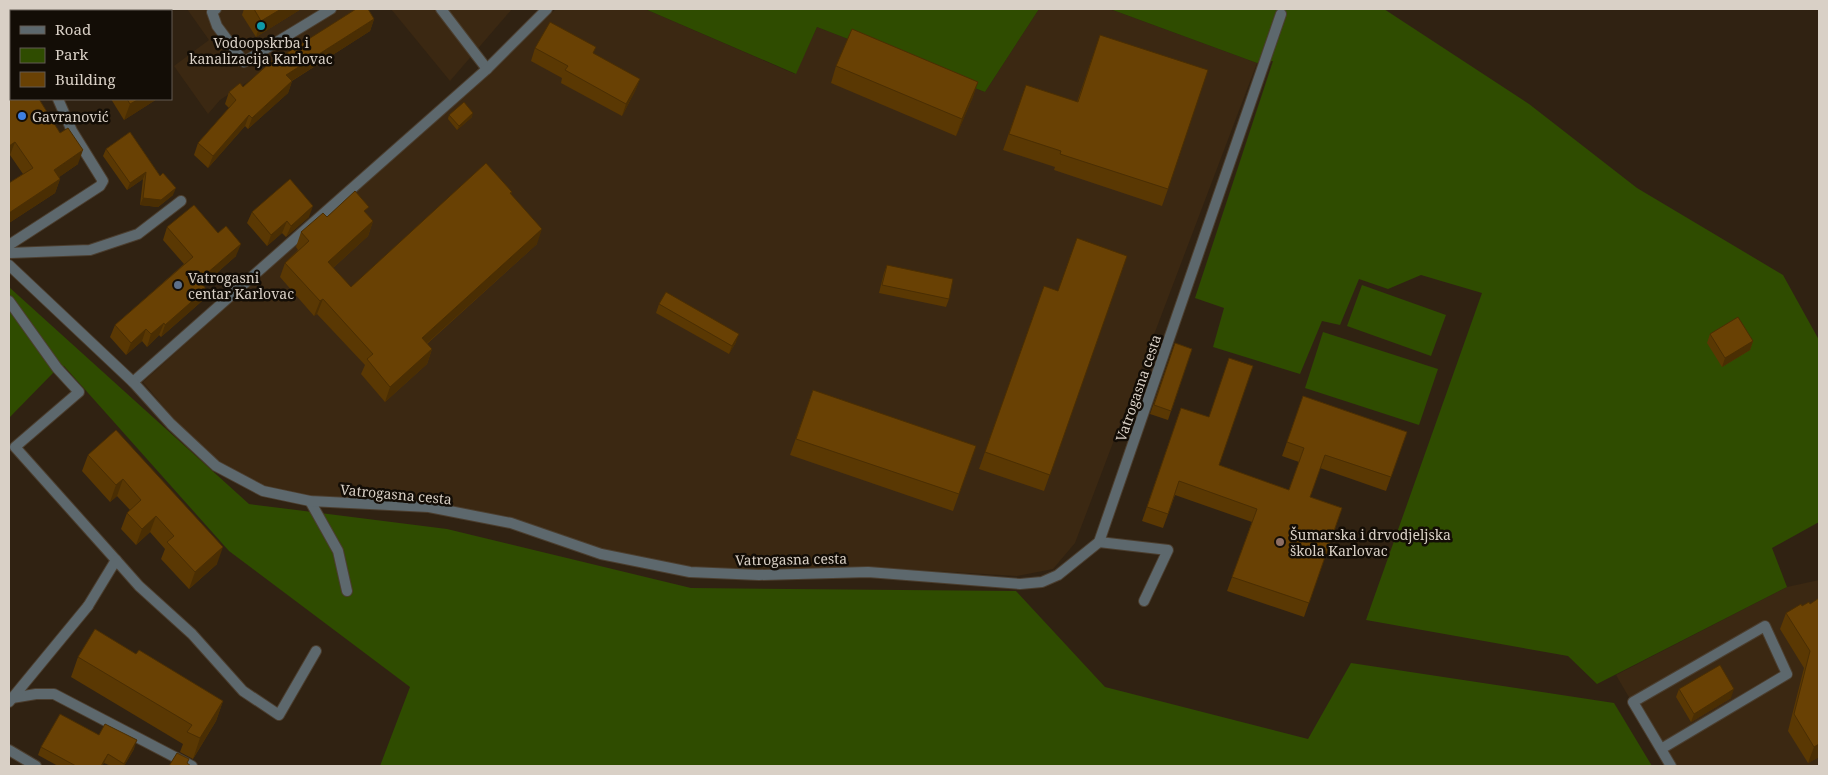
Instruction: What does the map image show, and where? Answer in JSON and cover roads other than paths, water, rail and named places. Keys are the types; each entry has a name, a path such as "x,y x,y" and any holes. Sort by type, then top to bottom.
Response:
{"street":[{"path":"216,9 212,12 218,26 244,62 331,9"},
{"path":"441,9 487,70"},
{"path":"133,382 487,70 547,9"},
{"name":"Vatrogasna cesta","path":"9,265 133,382 171,424 216,466 263,492 310,501 429,507 456,512 511,523 601,554 690,572 760,575 868,572 1020,584 1042,582 1058,575 1099,542 1281,14"},
{"path":"9,245 100,186 103,181 72,131 58,100"},
{"path":"9,253 90,250 138,234 181,201"},
{"path":"9,300 58,368 80,392 15,447 139,586 192,634 243,691 279,715 316,651"},
{"path":"310,501 338,551 347,591"},
{"path":"1099,542 1168,550 1144,601"},
{"path":"10,700 88,606 116,560"},
{"path":"1661,749 1787,674 1765,626 1633,702 1671,766"},
{"path":"10,700 36,694 54,694 192,766"},
{"path":"9,750 36,766"}],"place":[{"name":"Vodoopskrba i kanalizacija Karlovac","path":"261,26"},
{"name":"Gavranović","path":"22,116"},
{"name":"Vatrogasni centar Karlovac","path":"178,285"},
{"name":"Šumarska i drvodjeljska škola Karlovac","path":"1280,542"}]}
